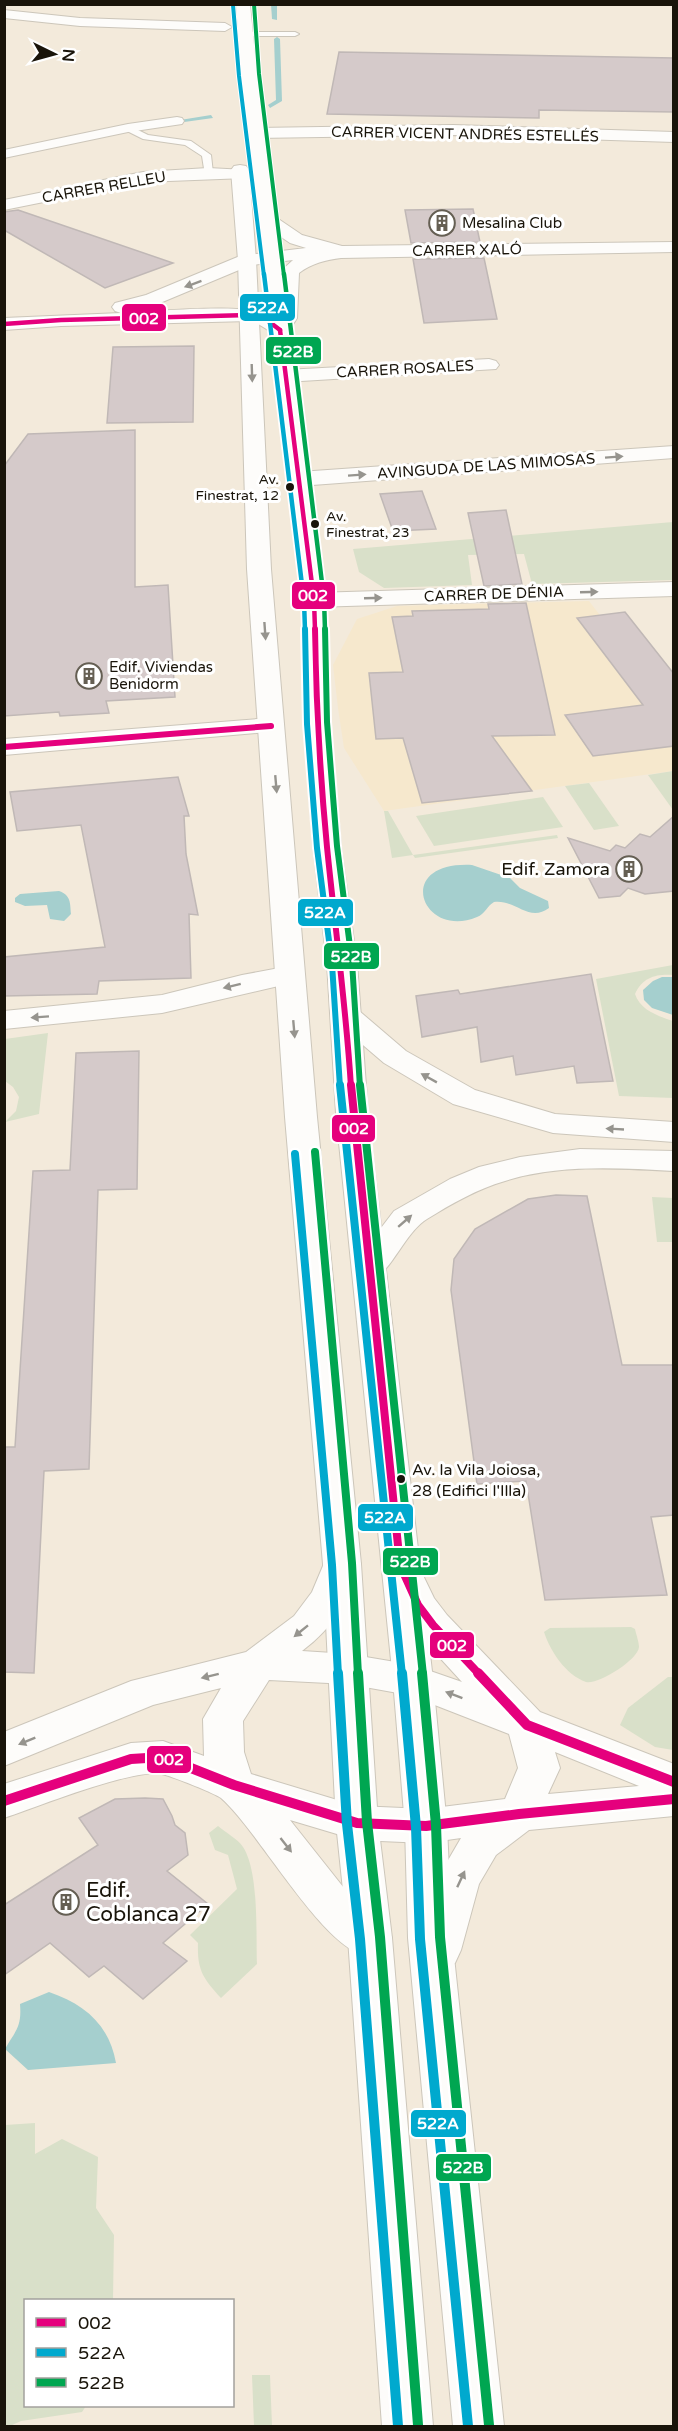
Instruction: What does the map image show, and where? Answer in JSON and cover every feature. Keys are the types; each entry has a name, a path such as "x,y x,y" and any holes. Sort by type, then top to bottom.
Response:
{"main road":[{"path":"243,4 249,75 285,376 312,575 318,742 327,847 347,1016 352,1113 413,1680 426,1826 433,1975 479,2427"},
{"path":"159,26 204,16 224,6 246,253 260,573 281,725 282,847 290,975 342,1564 357,1823 370,1938 408,2427"},
{"path":"4,14 80,22 225,27"},
{"name":"CARRER VICENT ANDRÉS ESTELLÉS","path":"256,133 453,130 674,137"},
{"name":"CARRER RELLEU","path":"4,205 143,177 208,173 240,174"},
{"name":"CARRER XALÓ","path":"268,220 296,239 340,252 674,247"},
{"path":"271,256 340,252"},
{"path":"61,320 153,299 203,280 246,253 295,259 340,252"},
{"path":"280,330 288,318 290,271 297,265 315,257"},
{"path":"249,315 259,313 276,298"},
{"path":"4,324 61,320 249,315 263,317 280,330"},
{"name":"CARRER ROSALES","path":"285,376 489,365"},
{"name":"AVINGUDA DE LAS MIMOSAS","path":"299,480 674,452"},
{"name":"CARRER DE DÉNIA","path":"314,600 674,589"},
{"path":"4,747 281,725 304,716 317,700"},
{"path":"281,725 310,732 318,742"},
{"path":"4,1020 162,1004 242,984 290,975"},
{"path":"347,1016 395,1057 464,1097 553,1123 674,1132"},
{"path":"369,1266 403,1220 448,1192 482,1178 525,1165 569,1158 674,1161"},
{"path":"342,1564 329,1597 308,1626 258,1664 223,1719 223,1752 234,1785 272,1828 344,1920 370,1938"},
{"path":"400,1565 418,1605 433,1626 527,1725 539,1768 519,1814 481,1843 459,1881 433,1975"},
{"path":"4,1750 145,1692 258,1664 348,1668 413,1680 674,1782"},
{"path":"4,1801 131,1759 163,1757 234,1785 357,1823 426,1826 519,1814 674,1799"}],"street":[{"path":"4,154 128,128 177,121"}],"lane":[{"path":"246,34 295,34"},
{"path":"128,128 146,137 188,142 206,154 208,173"}],"shaded area":[{"path":"589,601 673,710 673,771 384,811 344,748 338,708 333,665 357,619 397,606"}],"green space":[{"path":"673,522 673,580 532,584 524,554 468,555 472,585 384,588 359,572 353,549"},
{"path":"674,771 673,810 648,775"},
{"path":"589,783 619,826 594,830 565,786"},
{"path":"543,797 563,827 434,846 416,816"},
{"path":"384,811 388,811 413,855 392,858"},
{"path":"557,835 558,838 415,858 413,855"},
{"path":"673,965 673,975 661,975 646,980 635,994 637,1000 645,1008 673,1021 673,1098 619,1096 596,979"},
{"path":"48,1033 39,1114 5,1122 16,1111 19,1097 13,1087 5,1081 5,1039"},
{"path":"652,1197 673,1198 673,1242 657,1242"},
{"path":"631,1627 635,1629 638,1640 637,1652 625,1665 608,1676 592,1682 579,1679 566,1668 550,1647 544,1632 550,1628"},
{"path":"668,1677 673,1677 673,1750 655,1747 620,1725 628,1708"},
{"path":"218,1826 241,1844 248,1858 256,1903 257,1936 257,1964 221,1998 202,1973 198,1943 190,1935 237,1889 228,1855 215,1850 209,1833"},
{"path":"35,2123 35,2154 62,2139 98,2157 96,2208 114,2235 113,2299 24,2299 24,2407 85,2407 82,2412 21,2421 10,2426 5,2426 5,2125"},
{"path":"252,2375 270,2375 272,2426 254,2426"}],"water":[{"path":"472,865 510,878 520,888 548,901 549,908 535,913 502,902 494,902 480,916 458,921 442,918 430,910 424,898 424,886 431,875 447,867"},
{"path":"59,891 68,897 70,903 71,914 64,921 50,919 47,905 25,906 15,902 15,898 20,894"},
{"path":"662,977 673,977 673,1015 652,1008 644,1000 643,990"},
{"path":"49,1992 84,2009 93,2017 108,2037 116,2063 28,2070 5,2049 19,2024 20,2004"}],"building":[{"path":"339,52 674,58 674,112 539,110 539,118 327,114"},
{"name":"Mesalina Club","path":"473,209 480,242 411,243 405,210"},
{"path":"18,210 173,263 105,288 4,230 4,212"},
{"path":"484,258 497,319 424,323 413,259"},
{"path":"194,346 193,422 107,423 113,347"},
{"path":"135,430 135,587 168,585 175,697 106,701 109,713 60,716 59,712 4,716 4,466 28,434"},
{"path":"422,491 436,529 393,531 380,494"},
{"path":"506,510 522,584 484,586 468,513"},
{"path":"526,603 555,735 492,736 532,791 422,803 403,738 376,739 369,673 403,672 392,617 413,616 412,611 489,609 488,604"},
{"path":"625,612 674,674 674,746 593,756 565,715 643,705 577,618"},
{"path":"178,777 189,816 184,816 186,854 198,915 189,914 191,978 99,981 97,994 4,996 4,957 105,947 81,825 17,831 10,792"},
{"name":"Edif. Zamora","path":"674,816 674,891 645,894 628,888 620,896 599,898 568,838 610,851 616,845 625,848 640,834 650,837"},
{"path":"591,974 613,1081 577,1083 574,1066 516,1075 513,1056 481,1062 477,1027 422,1037 416,996 458,990 460,994"},
{"path":"139,1051 137,1189 98,1190 89,1469 44,1471 34,1673 4,1672 4,1447 15,1447 33,1171 70,1170 76,1053"},
{"path":"556,1195 587,1196 622,1365 674,1365 674,1515 651,1517 667,1595 545,1600 526,1481 477,1484 451,1290 454,1259 475,1229 528,1199"},
{"name":"Edif. Coblanca 27","path":"115,1799 163,1799 175,1825 185,1833 188,1855 167,1871 208,1904 163,1943 187,1961 143,1999 104,1966 89,1977 50,1943 4,1975 4,1905 98,1845 79,1818"}],"waterway":[{"path":"274,4 275,19"},
{"path":"270,106 279,101 277,39"},
{"path":"177,121 211,117"}],"transit line":[{"name":"522B","path":"254,4 259,74 324,599 327,722 337,846 352,962 362,1112 423,1679 436,1825 440,1937 489,2425"},
{"name":"522A","path":"233,5 239,76 304,601 307,724 317,848 332,964 342,1114 403,1681 416,1827 420,1939 468,2426"},
{"name":"002","path":"4,324 61,320 249,315 263,317 280,330"},
{"name":"002","path":"280,330 314,600 317,723 327,847 347,1016 352,1113 400,1565 418,1605 433,1625 527,1725 674,1782"},
{"name":"002","path":"4,747 271,726"},
{"name":"522B","path":"315,1152 352,1563 367,1822 380,1937 418,2425"},
{"name":"522A","path":"295,1154 332,1565 347,1824 360,1939 398,2426"},
{"name":"002","path":"4,1801 131,1759 163,1757 234,1785 357,1823 426,1826 519,1814 674,1799"}],"place":[{"name":"Mesalina Club","path":"442,223"},
{"name":"Av. Finestrat, 12","path":"290,487"},
{"name":"Av. Finestrat, 23","path":"315,524"},
{"name":"Edif. Viviendas Benidorm","path":"89,676"},
{"name":"Edif. Zamora","path":"629,869"},
{"name":"Av. la Vila Joiosa, 28 (Edifici l'Illa)","path":"401,1479"},
{"name":"Edif. Coblanca 27","path":"66,1902"}]}
